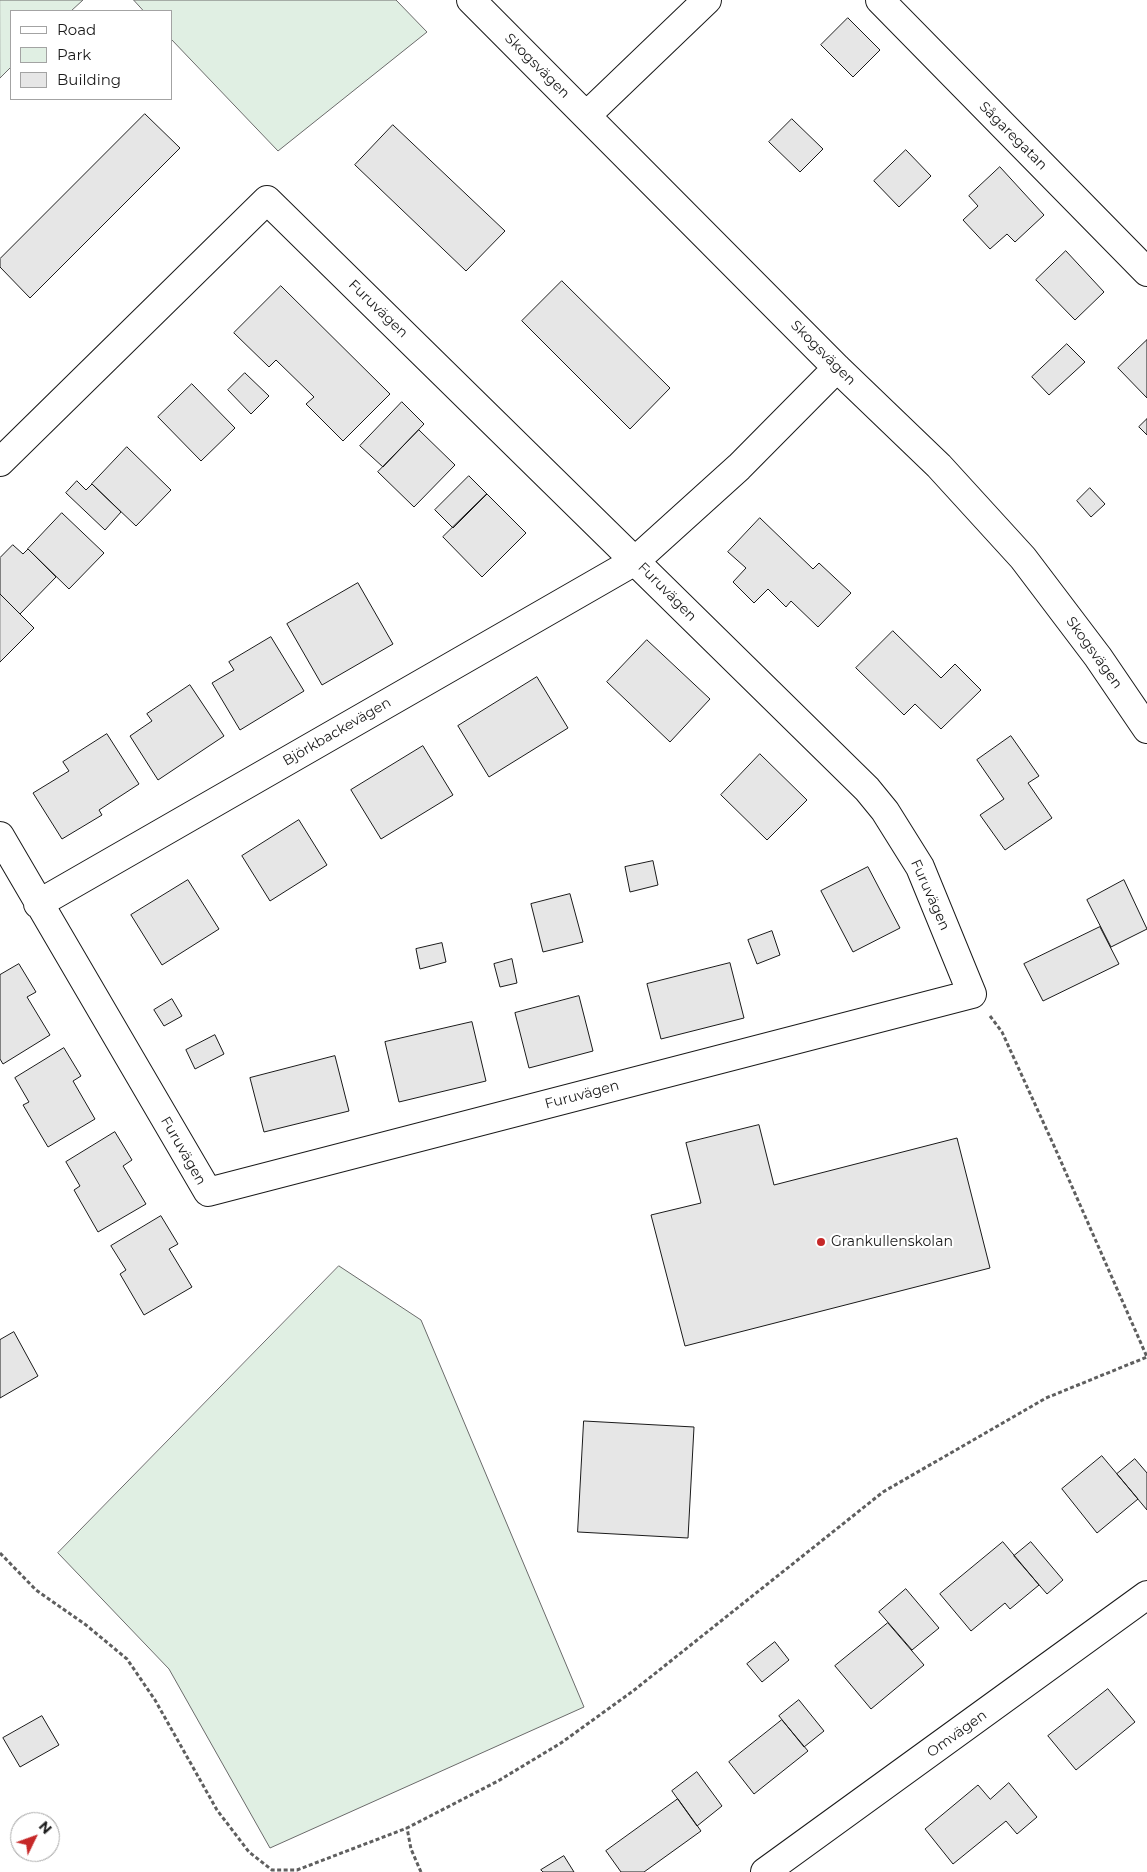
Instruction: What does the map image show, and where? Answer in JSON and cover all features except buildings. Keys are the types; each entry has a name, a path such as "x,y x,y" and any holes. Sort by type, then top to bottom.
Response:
{"street":[{"name":"Skogsvägen","path":"471,0 837,368 939,466 1023,558 1098,658 1147,729"},
{"path":"587,115 707,0"},
{"name":"Sågaregatan","path":"880,0 1147,272"},
{"name":"Furuvägen","path":"0,462 267,200 867,789 885,811 920,867 972,994 208,1192 0,836"},
{"name":"Björkbackevägen","path":"38,904 635,561 739,468 837,368"},
{"name":"Omvägen","path":"766,1872 1147,1595"}],"path":[{"path":"0,1553 36,1590 86,1625 127,1659 155,1700 217,1810 249,1852 272,1870 297,1870 407,1828 498,1781 561,1743 633,1691 883,1492 1046,1398 1147,1357 1002,1032 972,994"},
{"path":"407,1828 411,1849 421,1872"}],"green space":[{"path":"0,0 83,0 72,10 10,10 10,68 0,78"},
{"path":"134,0 396,0 427,32 278,151 172,40 172,10 143,10"},
{"path":"339,1266 421,1320 584,1707 270,1848 169,1669 58,1553"}],"place":[{"name":"Grankullenskolan","path":"821,1242"}]}
